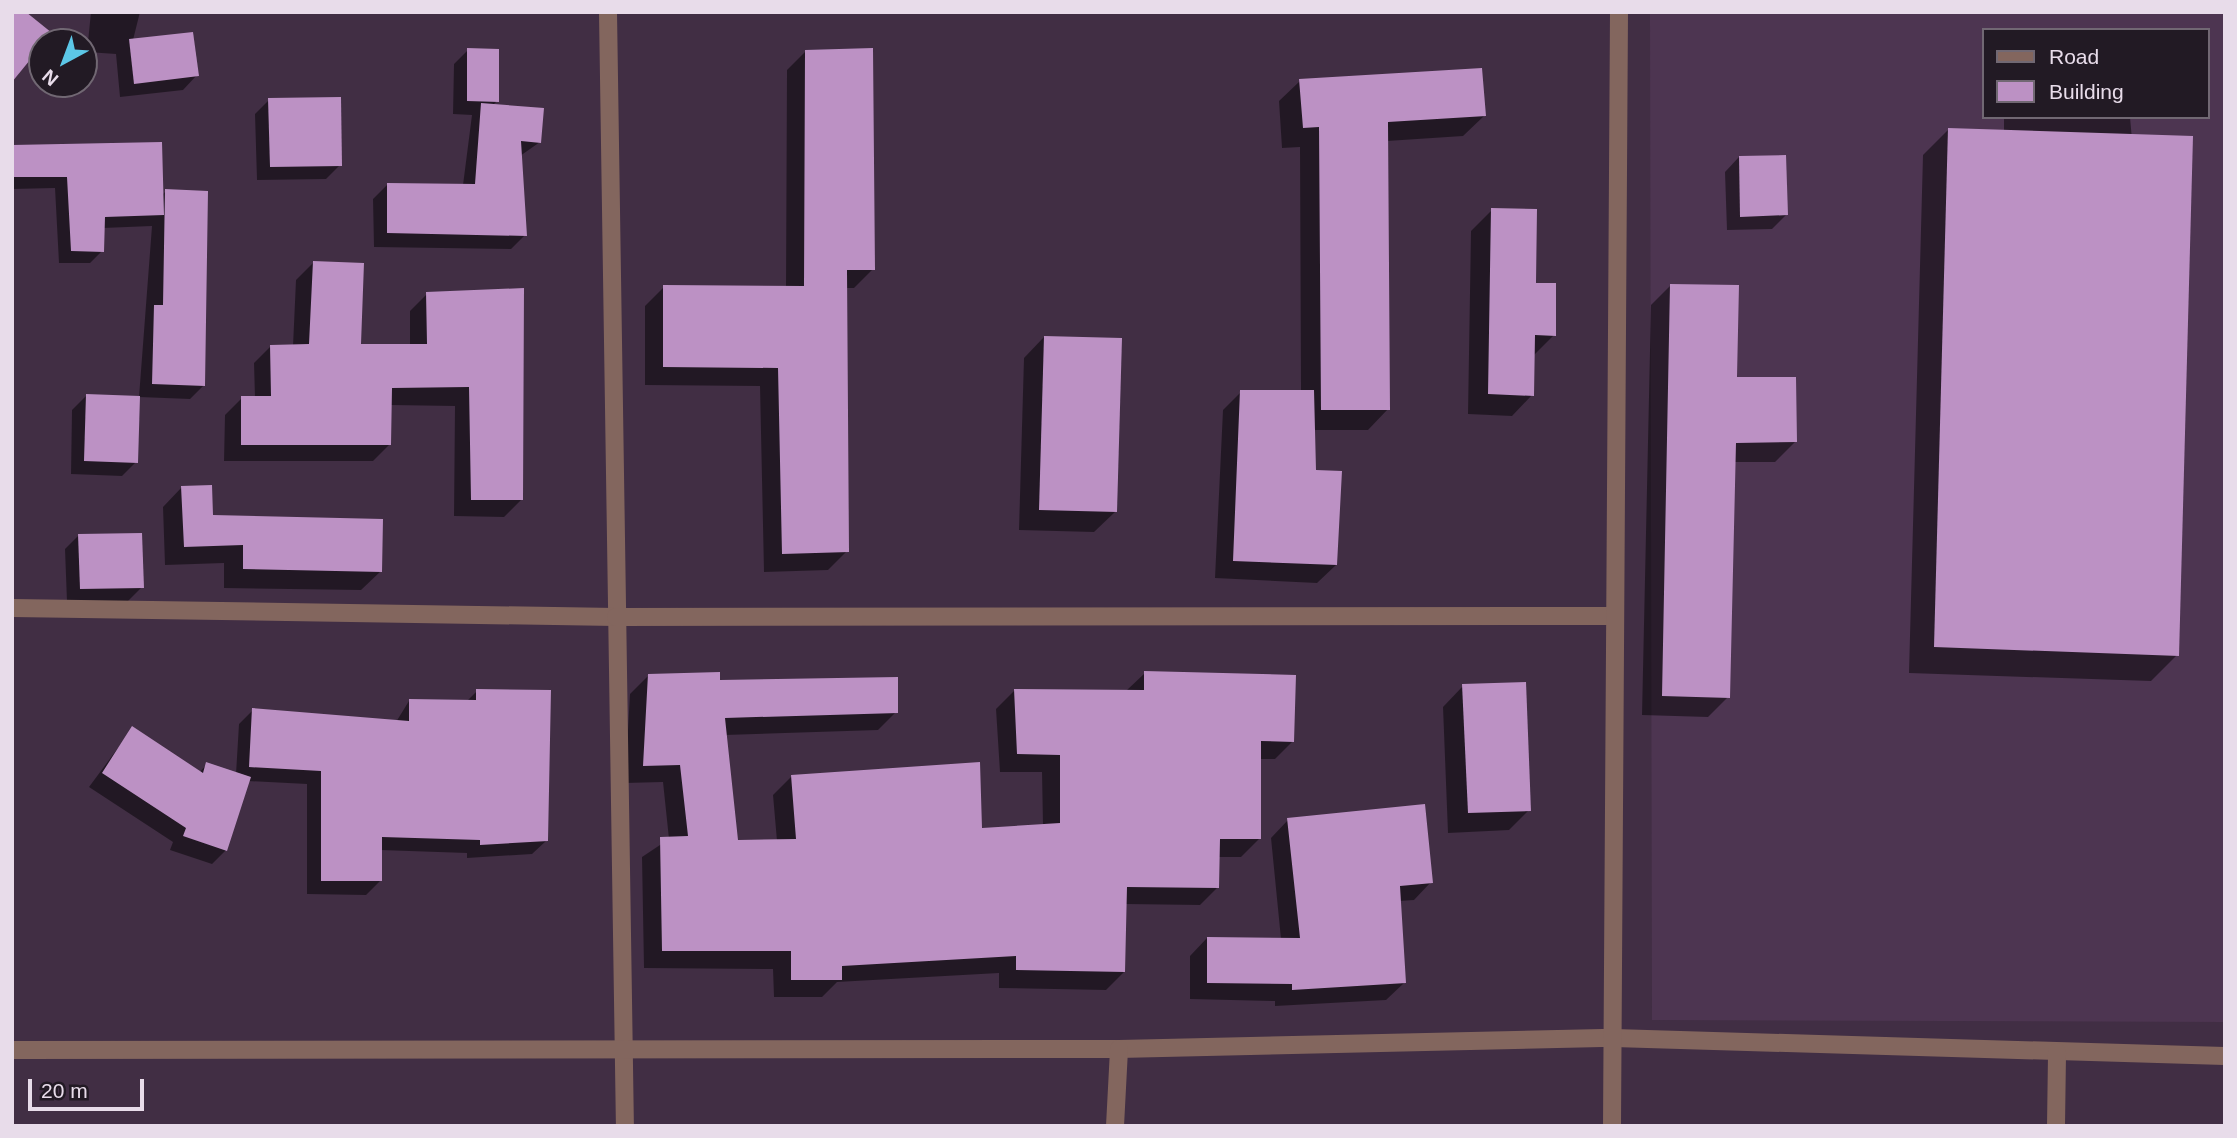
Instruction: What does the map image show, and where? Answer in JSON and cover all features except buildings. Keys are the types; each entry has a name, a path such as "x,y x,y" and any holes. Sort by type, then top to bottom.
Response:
{"street":[{"path":"608,12 625,1126"},
{"path":"1612,1126 1615,1038 1619,12"},
{"path":"12,608 616,618 1615,616"},
{"path":"12,1050 1119,1049 1615,1038 2225,1056"},
{"path":"1115,1126 1119,1049"},
{"path":"2056,1126 2057,1052"}],"shaded area":[{"path":"1650,12 2225,12 2225,1022 1652,1020"}]}
